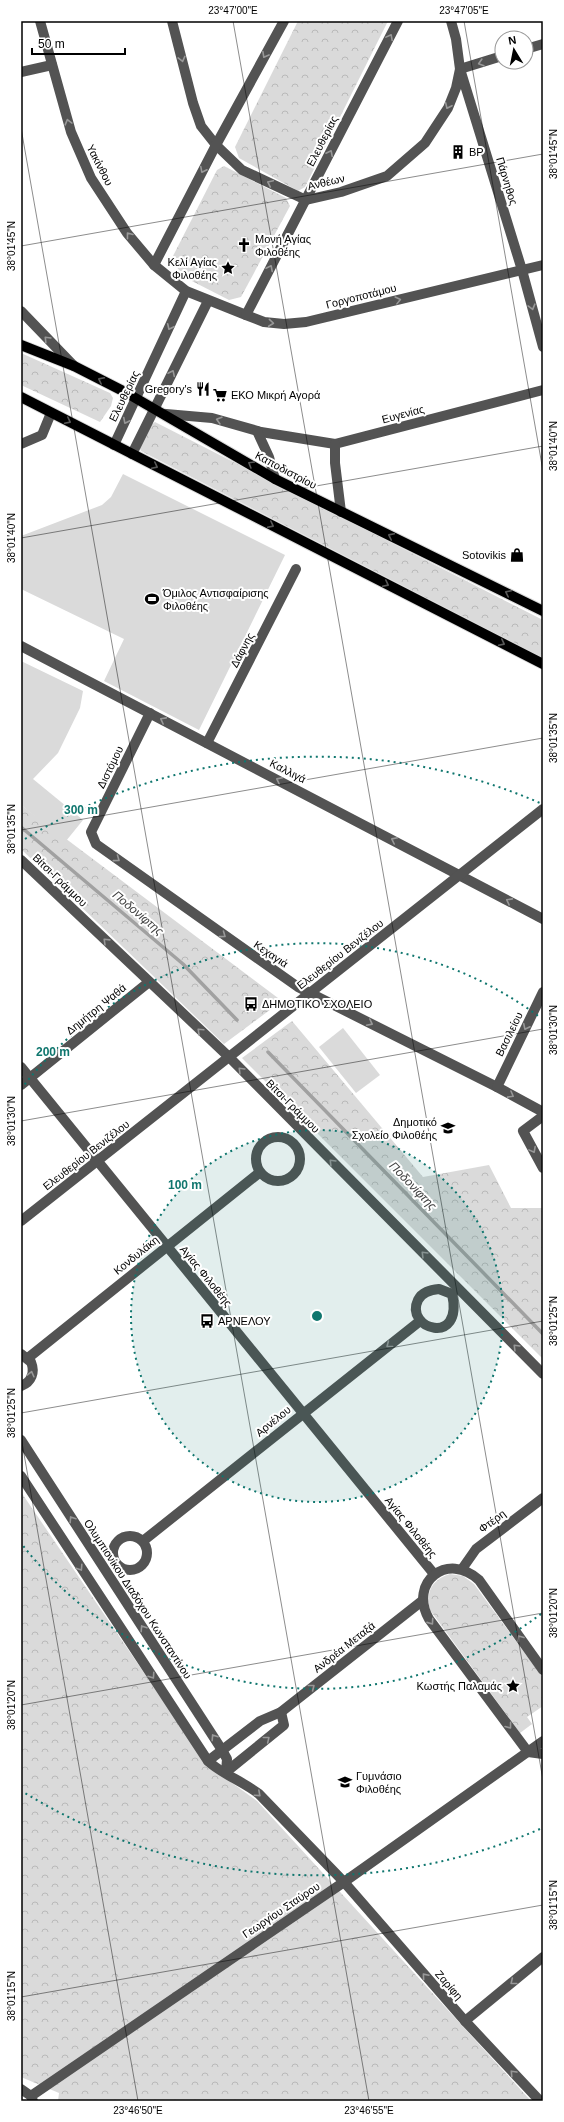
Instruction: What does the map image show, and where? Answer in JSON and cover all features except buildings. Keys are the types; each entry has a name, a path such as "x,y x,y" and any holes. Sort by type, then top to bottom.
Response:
{"main road":[{"name":"Καποδιστρίου","path":"21,345 74,366 137,398 275,479 543,611"},
{"path":"21,397 543,664"}],"street":[{"name":"Υακίνθου","path":"40,21 71,132 91,178 127,233 154,265 186,292"},
{"name":"Ανθέων","path":"172,21 193,103 201,126 216,145 242,170 306,200 341,192 387,176 425,143 448,108 456,88 460,69"},
{"path":"154,265 216,145 284,21"},
{"name":"Ελευθερίας","path":"246,316 398,21"},
{"name":"Πάρνηθος","path":"451,21 456,39 460,69 522,270 543,347"},
{"path":"460,69 494,58"},
{"path":"21,72 52,65"},
{"name":"Γοργοποτάμου","path":"186,292 264,322 284,324 306,322 543,265"},
{"name":"Ελευθερίας","path":"114,445 186,292"},
{"path":"132,454 208,301"},
{"path":"21,311 74,366"},
{"name":"Ευγενίας","path":"335,444 543,390"},
{"path":"21,444 42,436 51,413"},
{"path":"166,414 212,418 257,431 335,444 335,463 341,512"},
{"path":"257,431 270,457 275,479"},
{"name":"Δάφνης","path":"207,743 296,569"},
{"name":"Καλλιγά","path":"21,646 460,874 543,919"},
{"name":"Διστόμου","path":"91,832 150,712"},
{"name":"Ελευθερίου Βενιζέλου","path":"21,1221 543,809"},
{"name":"Κεχαγιά","path":"91,832 96,844 249,954 298,987 497,1087 543,1112"},
{"name":"Βίτσι-Γράμμου","path":"21,860 229,1057 303,1132 455,1292 543,1374"},
{"name":"Δημήτρη Ψαθά","path":"21,1085 149,982"},
{"name":"Βασιλείου","path":"497,1087 543,992"},
{"name":"Αγίας Φιλοθέης","path":"21,1067 434,1574"},
{"path":"543,1116 523,1131 543,1168"},
{"path":"293,1143 303,1132"},
{"path":"280,1137 293,1143 300,1156 300,1163 293,1176 279,1182 272,1181 260,1173 255,1159 260,1145 265,1140 280,1137"},
{"name":"Κονδυλάκη","path":"25,1356 260,1173"},
{"path":"432,1290 455,1292 455,1313 448,1324 443,1327 430,1328 420,1321 416,1308 421,1296 432,1290"},
{"name":"Αρνέλου","path":"143,1541 302,1413 420,1321"},
{"path":"21,1386 29,1382 33,1372 31,1362 25,1356"},
{"name":"Ολυμπιονίκου Διαδόχου Κωνσταντίνου","path":"21,1440 222,1750 227,1759 226,1772"},
{"path":"21,1476 208,1761 214,1767 226,1772 259,1794 344,1882"},
{"name":"Φτέρη","path":"462,1569 476,1549 543,1498"},
{"name":"Αγίας Φιλοθέης","path":"422,1600 423,1591 434,1574 453,1568 462,1569"},
{"path":"462,1569 472,1573 479,1580 543,1670"},
{"path":"422,1600 424,1610 429,1619 528,1752 543,1754"},
{"name":"Ανδρέα Μεταξά","path":"208,1761 260,1721 281,1712 422,1600"},
{"path":"226,1772 284,1725 281,1712"},
{"name":"Γεωργίου Σταύρου","path":"32,2099 344,1882 543,1741"},
{"name":"Ζαρίφη","path":"344,1882 465,2021 540,2101"},
{"path":"465,2021 543,1957"},
{"path":"21,2089 32,2099"}],"green space":[{"path":"298,21 388,21 305,187 298,191 239,158 235,147"},
{"path":"224,166 286,198 290,206 241,297 229,300 188,279 178,269 173,256 217,170"},
{"path":"21,353 110,393 113,398 111,406 100,422 21,385"},
{"path":"155,422 543,620 543,658 141,451 139,447 151,425"},
{"name":"Όμιλος Αντισφαίρισης Φιλοθέης","path":"123,474 285,555 199,730 104,681 124,639 21,589 21,536 102,505 111,497"},
{"path":"21,661 83,691 80,708 58,753 33,779 83,820 66,841 21,805"},
{"path":"21,805 282,1001 224,1044 23,851 21,852"},
{"path":"292,1021 423,1177 489,1165 511,1208 543,1208 543,1359 242,1058"},
{"path":"343,1028 380,1075 356,1093 319,1047"},
{"path":"21,1492 206,1764 257,1801 531,2101 58,2101 59,2093 21,2077"},
{"path":"450,1574 463,1576 474,1584 543,1678 543,1706 527,1717 532,1724 520,1733 430,1610 428,1598 431,1588 439,1579"}],"waterway":[{"name":"Ποδονίφτης","path":"21,827 183,964 237,1020"},
{"name":"Ποδονίφτης","path":"268,1052 543,1334"}],"place":[{"name":"BP","path":"458,152"},
{"name":"Μονή Αγίας Φιλοθέης","path":"244,245"},
{"name":"Κελί Αγίας Φιλοθέης","path":"228,268"},
{"name":"Gregory's","path":"203,389"},
{"name":"ΕΚΟ Μικρή Αγορά","path":"220,395"},
{"name":"Sotovikis","path":"517,555"},
{"name":"Όμιλος Αντισφαίρισης Φιλοθέης","path":"152,599"},
{"name":"ΔΗΜΟΤΙΚΟ ΣΧΟΛΕΙΟ","path":"251,1004"},
{"name":"Δημοτικό Σχολείο Φιλοθέης","path":"448,1128"},
{"name":"ΑΡΝΕΛΟΥ","path":"207,1321"},
{"name":"Κωστής Παλαμάς","path":"513,1686"},
{"name":"Γυμνάσιο Φιλοθέης","path":"345,1782"}]}
